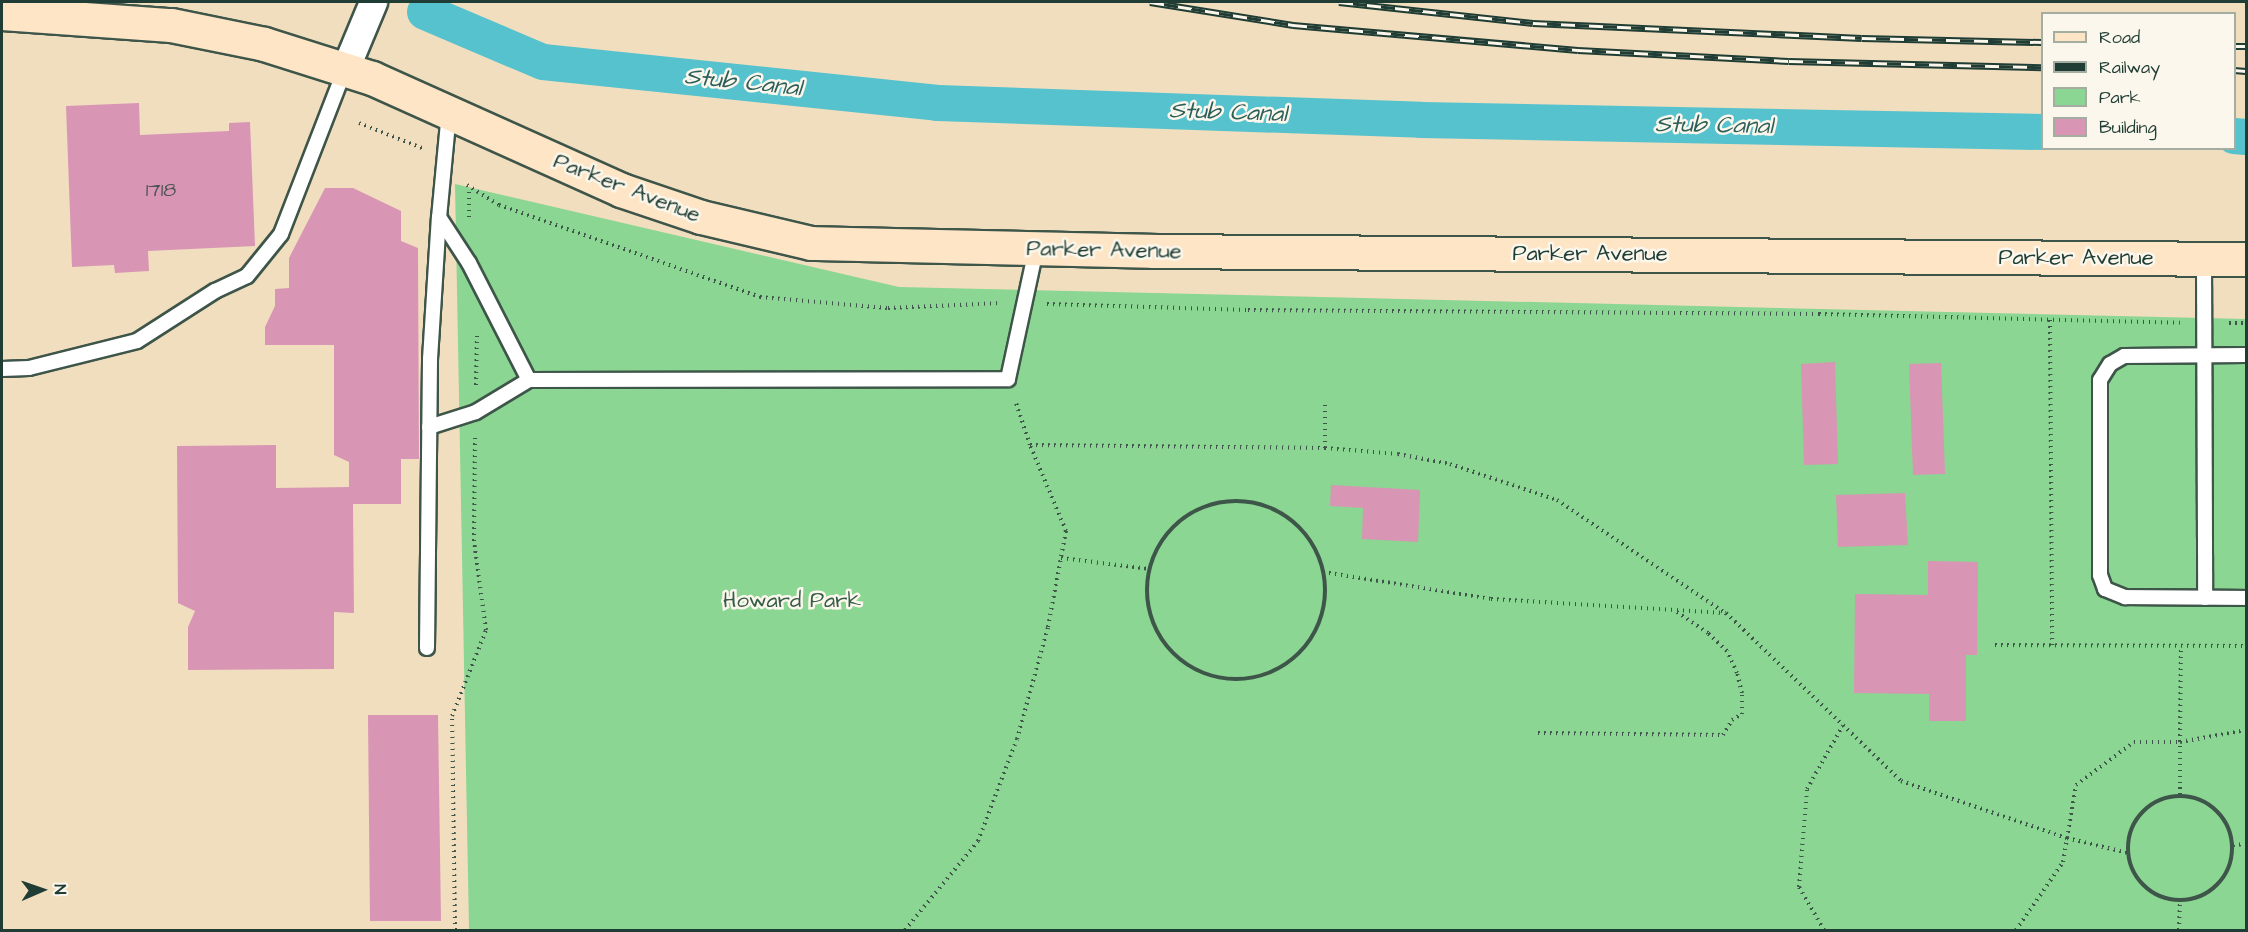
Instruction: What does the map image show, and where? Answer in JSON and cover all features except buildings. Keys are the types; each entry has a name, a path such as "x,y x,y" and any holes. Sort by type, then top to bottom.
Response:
{"street":[{"path":"345,69 373,2"},
{"name":"Parker Avenue","path":"2,13 171,25 264,44 345,69 449,112 621,189 701,218 811,243 1036,249 2247,259"}],"lane":[{"path":"2,369 29,368 136,341 215,291 247,276 281,234 345,69"},
{"path":"427,648 430,359 439,217 449,112"},
{"path":"439,217 469,263 530,380"},
{"path":"429,428 476,412 530,380 1008,379 1036,249"},
{"path":"2204,259 2205,598"},
{"path":"2247,355 2124,356 2110,364 2100,380 2100,575 2105,589 2125,597 2247,598"}],"path":[{"path":"468,177 469,263"},
{"path":"469,188 499,205 760,297 888,308 990,302 1248,310 1819,314 2247,323"},
{"path":"2050,320 2052,646"},
{"path":"455,930 452,716 486,630 474,541 477,329"},
{"path":"905,930 978,841 1017,739 1048,627 1061,558 1066,531 1030,446 1008,379"},
{"path":"1325,402 1325,448"},
{"path":"1030,446 1325,448 1398,454 1450,464 1557,500 1726,613 1901,781 2067,838 2128,853"},
{"path":"1235,500 1268,506 1297,523 1316,550 1323,572 1324,607 1316,630 1303,649 1274,671 1239,679 1204,673 1183,662 1166,645 1153,620 1148,603 1150,569 1163,539 1174,526 1202,507 1235,500"},
{"path":"1061,558 1150,569"},
{"path":"1323,572 1491,599 1726,613"},
{"path":"1538,733 1722,735 1732,720 1742,714 1742,693 1737,673 1727,651 1721,645 1708,633 1674,610"},
{"path":"1995,645 2247,646"},
{"path":"2180,795 2181,646"},
{"path":"1824,930 1799,887 1807,789 1843,725"},
{"path":"2016,930 2063,862 2076,785 2134,742 2180,742 2247,730"},
{"path":"2180,795 2208,803 2221,814 2229,829 2233,845 2225,875 2215,888 2201,896 2180,901 2154,893 2142,883 2133,869 2128,853 2129,836 2135,821 2146,808 2160,799 2180,795"},
{"path":"2233,845 2247,844"},
{"path":"2179,930 2180,901"}],"green space":[{"name":"Howard Park","path":"455,184 899,287 2246,319 2246,930 469,930"}],"waterway":[{"name":"Stub Canal","path":"425,12 543,62 938,103 1421,120 2041,132"},
{"name":"Stub Canal","path":"2236,136 2246,137"}],"railway":[{"path":"1150,2 1293,25 1578,50 1789,61 2041,67"},
{"path":"1339,2 1533,23 1862,38 2041,42"},
{"path":"2236,46 2246,46"},
{"path":"2236,70 2246,71"}]}
